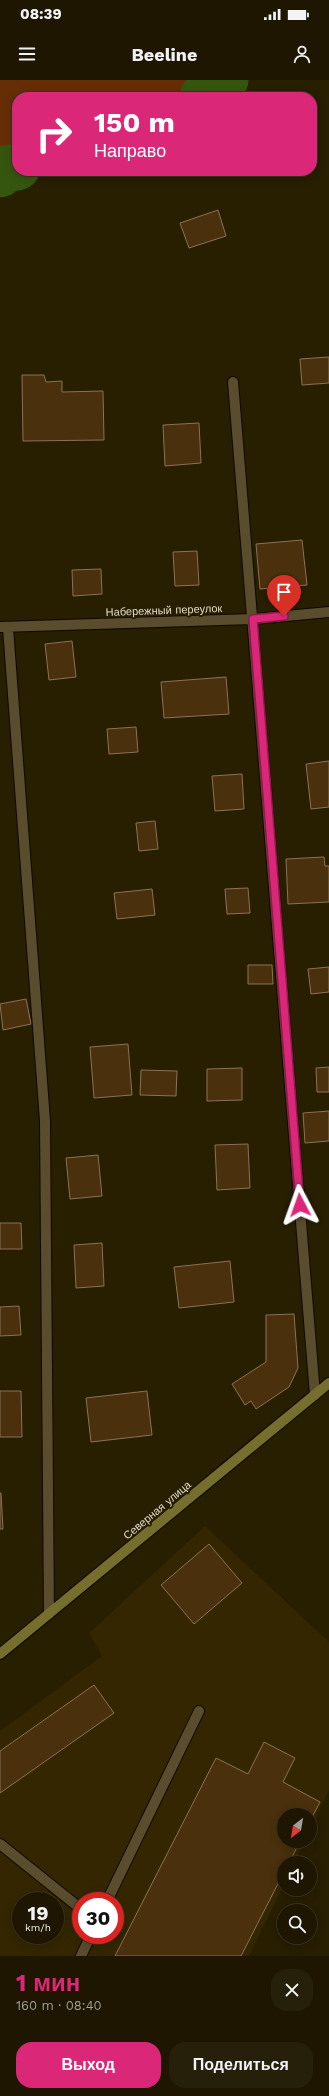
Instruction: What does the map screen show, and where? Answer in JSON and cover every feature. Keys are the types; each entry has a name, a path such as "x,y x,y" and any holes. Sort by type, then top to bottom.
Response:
{"street":[{"path":"233,382 315,1395"},
{"name":"Набережный переулок","path":"4,627 253,619 329,612"},
{"path":"4,627 45,1121 49,1614"},
{"name":"Северная улица","path":"0,1654 329,1383"},
{"path":"111,1892 198,1711"},
{"path":"0,1844 72,1902"},
{"path":"81,1956 87,1944"}],"shaded area":[{"path":"0,80 211,80 195,92 12,92 12,161 0,173"},
{"path":"205,1526 329,1642 329,1790 317,1815 317,1808 277,1808 277,1848 302,1848 298,1856 277,1856 278,1896 249,1956 0,1956 0,1731 102,1656 89,1633"}],"building":[{"path":"218,210 226,236 189,248 180,223"},
{"path":"329,357 329,383 302,385 300,359"},
{"path":"22,375 44,375 46,382 62,381 62,392 103,391 104,440 23,441"},
{"path":"199,423 201,463 165,466 163,425"},
{"path":"302,540 307,585 260,589 256,544"},
{"path":"197,551 199,585 175,586 173,552"},
{"path":"101,569 102,594 73,596 72,570"},
{"path":"72,641 76,677 49,680 45,644"},
{"path":"226,677 229,714 164,718 161,682"},
{"path":"136,727 138,752 109,754 107,729"},
{"path":"329,761 329,807 311,809 306,764"},
{"path":"242,774 244,809 215,811 212,776"},
{"path":"155,821 158,849 139,851 136,823"},
{"path":"324,857 325,866 329,866 329,902 288,904 286,859"},
{"path":"248,888 250,913 227,914 225,889"},
{"path":"152,889 155,915 117,919 114,893"},
{"path":"248,965 272,965 273,984 248,984"},
{"path":"329,967 329,992 311,994 308,969"},
{"path":"26,999 31,1024 3,1030 0,1004"},
{"path":"128,1044 132,1095 94,1098 90,1047"},
{"path":"329,1067 329,1092 317,1092 316,1068"},
{"path":"242,1068 242,1100 207,1101 207,1069"},
{"path":"141,1070 177,1071 176,1096 140,1095"},
{"path":"329,1111 329,1141 305,1143 303,1113"},
{"path":"248,1144 250,1188 217,1190 215,1145"},
{"path":"98,1155 102,1196 70,1199 66,1158"},
{"path":"0,1223 21,1223 22,1249 0,1249"},
{"path":"102,1243 104,1286 76,1288 74,1245"},
{"path":"230,1261 234,1302 179,1308 174,1267"},
{"path":"19,1306 21,1335 0,1336 0,1307"},
{"path":"294,1314 298,1368 289,1387 256,1409 251,1401 245,1405 232,1384 266,1362 266,1315"},
{"path":"0,1391 21,1391 22,1437 0,1437"},
{"path":"147,1391 152,1435 91,1442 86,1398"},
{"path":"1,1493 3,1529 0,1529"},
{"path":"209,1544 242,1583 194,1624 161,1585"},
{"path":"94,1685 114,1713 0,1793 0,1751"},
{"path":"264,1742 295,1758 283,1782 320,1802 317,1808 277,1808 277,1848 296,1848 292,1856 277,1856 277,1886 241,1956 115,1956 121,1944 124,1944 124,1938 216,1758 248,1774"}],"waterway":[{"path":"209,92 225,80"},
{"path":"0,174 4,169 12,168"}],"route":[{"path":"284,616 253,619 300,1205"}]}
